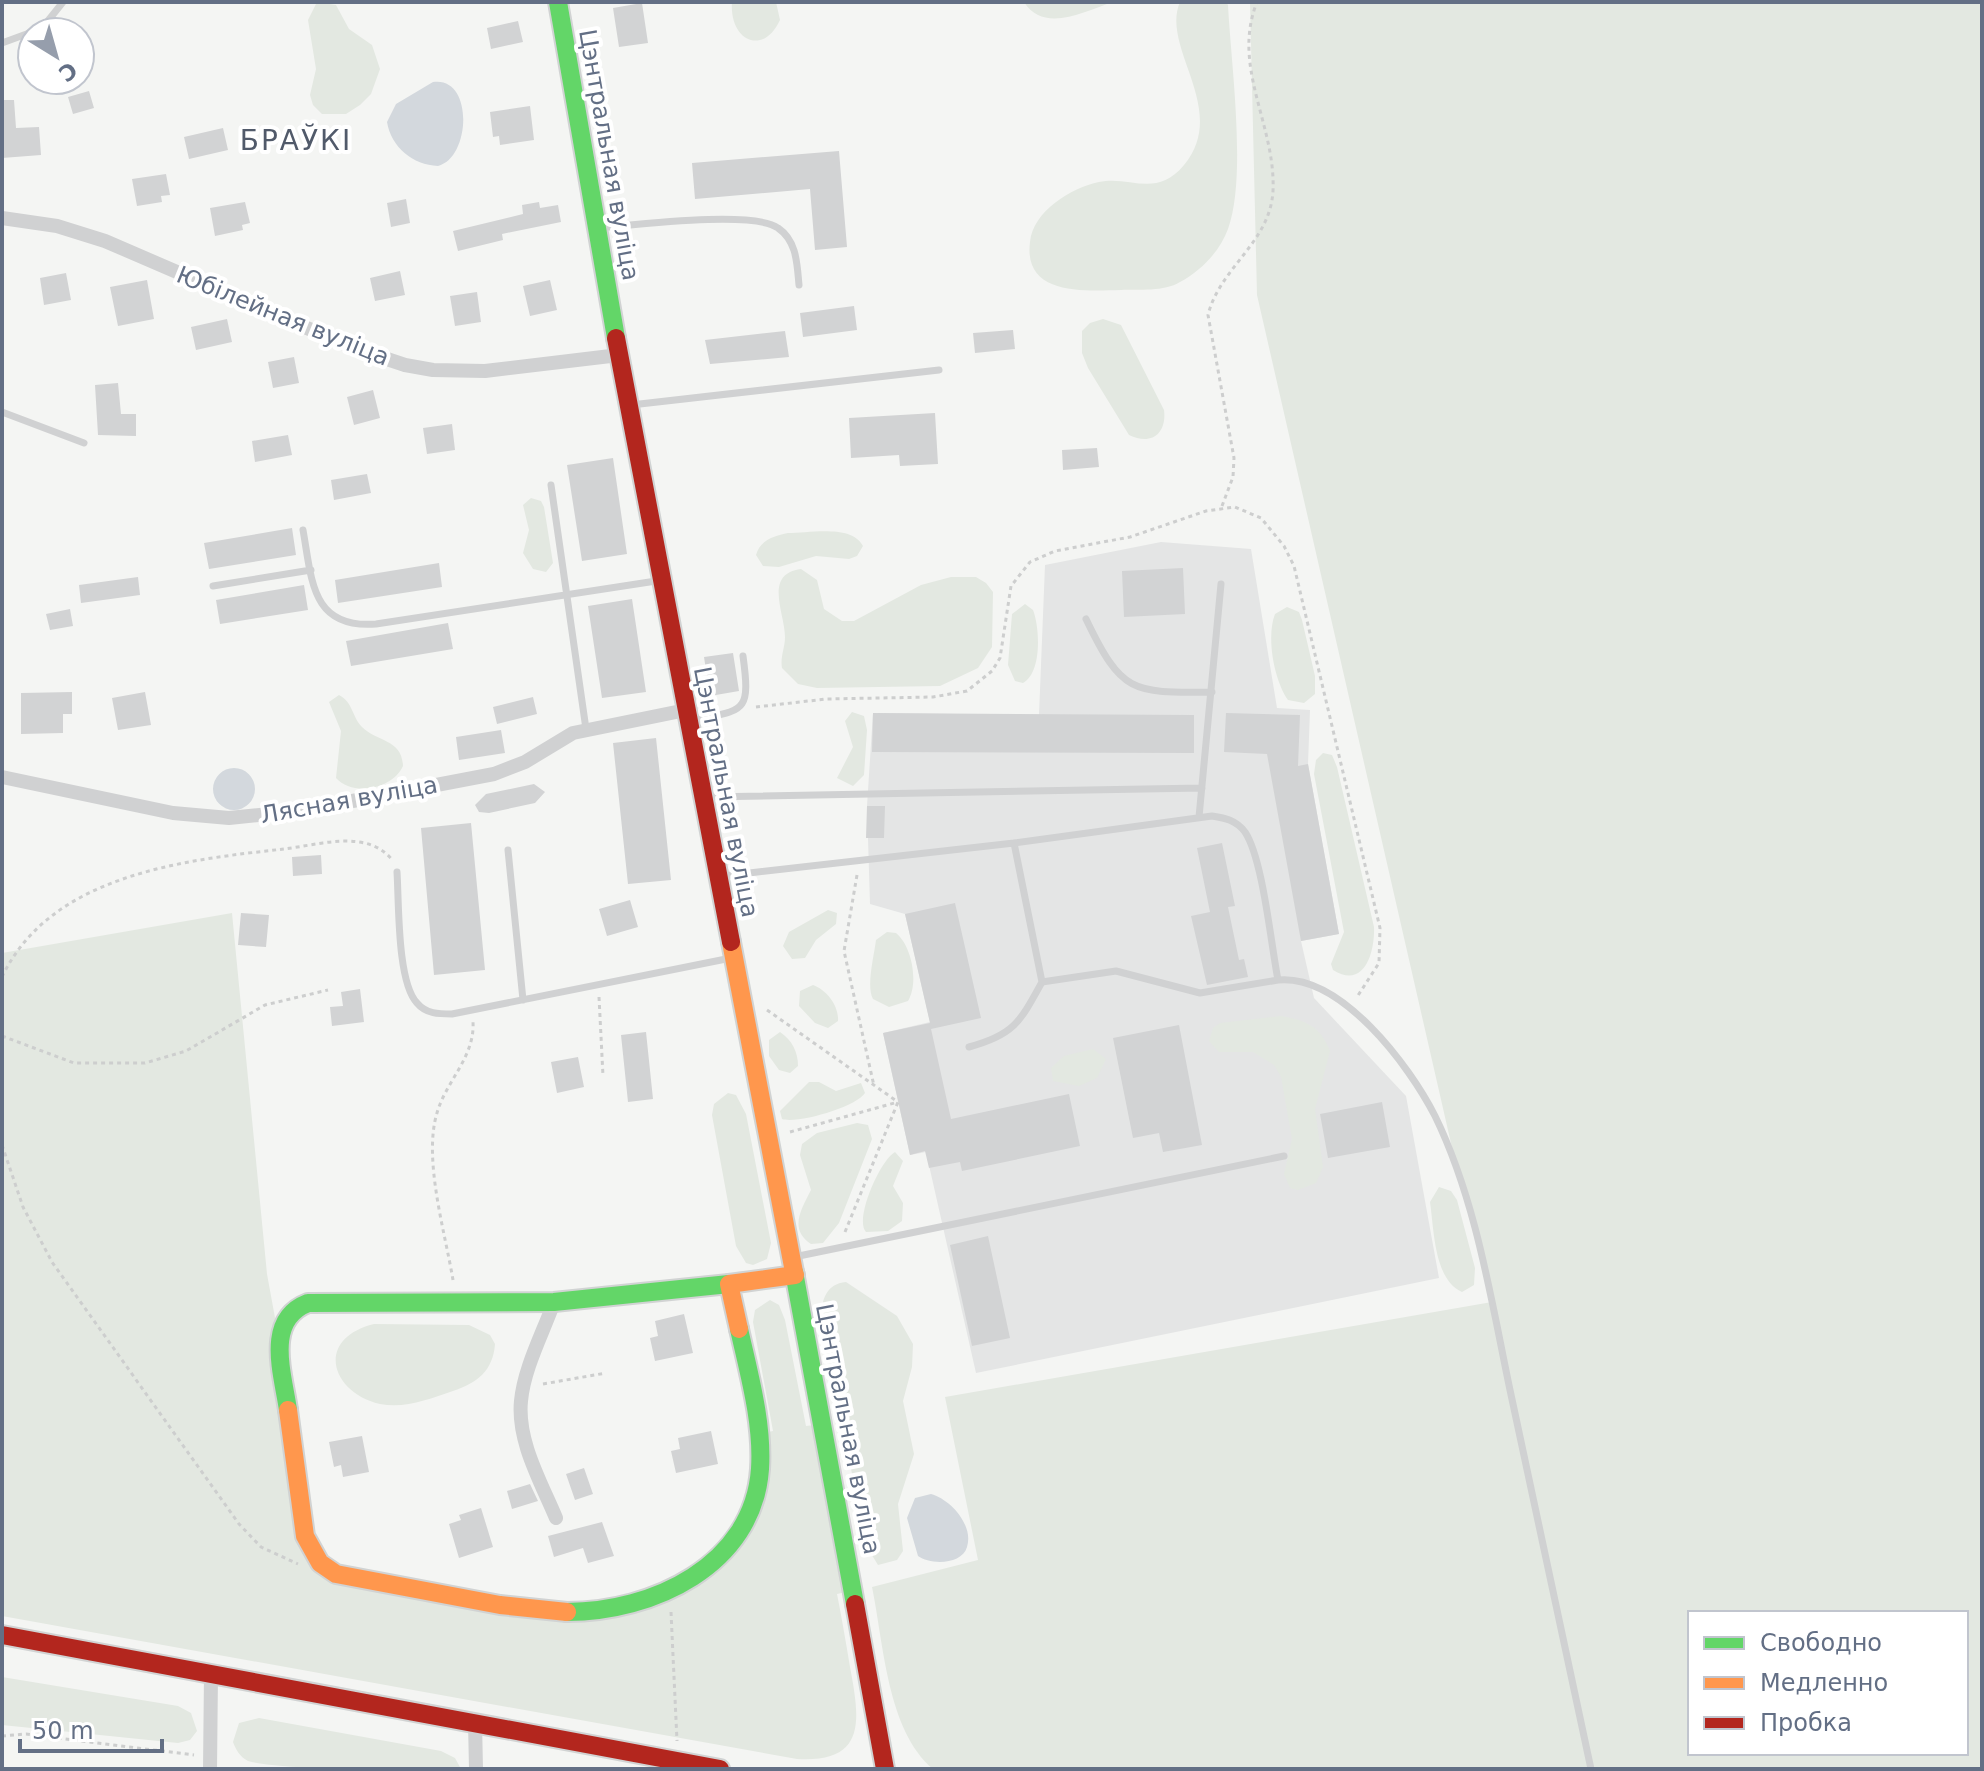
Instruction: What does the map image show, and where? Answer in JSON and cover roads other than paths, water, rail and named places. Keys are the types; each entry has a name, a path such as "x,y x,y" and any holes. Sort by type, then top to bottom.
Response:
{"street":[{"name":"Цэнтральная вуліца","path":"558,2 627,405 794,1266 885,1769"},
{"name":"Юбілейная вуліца","path":"2,218 57,226 105,241 351,347 405,365 446,371 485,371 619,355"},
{"name":"Лясная вуліца","path":"2,777 173,813 255,817 494,774 525,762 563,738 586,729 687,716"},
{"path":"729,1284 758,1434 760,1472 749,1509 730,1541 704,1569 670,1593 622,1611 563,1615 336,1574 314,1556 304,1526 279,1348 288,1315 297,1307 318,1301 554,1302 729,1284 794,1266"},
{"path":"554,1302 523,1387 523,1434 556,1518"},
{"path":"2,1635 720,1769"},
{"path":"210,1763 211,1674"},
{"path":"475,1722 476,1769"}],"lane":[{"path":"597,228 739,220 767,223 787,236 793,246 799,285"},
{"path":"627,405 939,370"},
{"path":"2,412 84,443"},
{"path":"551,485 586,729"},
{"path":"303,530 311,570 324,607 345,623 360,625 661,580"},
{"path":"213,586 311,570"},
{"path":"1199,817 1221,584"},
{"path":"1086,619 1109,663 1129,684 1156,692 1212,692"},
{"path":"687,716 733,711 743,705 748,690 743,656"},
{"path":"703,797 1202,788"},
{"path":"718,877 1014,843 1199,817 1225,818 1236,823 1250,843 1278,980"},
{"path":"969,1047 993,1040 1016,1026 1042,982 1014,843"},
{"path":"508,850 523,1000"},
{"path":"397,872 411,995 428,1012 440,1014 471,1010 734,958"},
{"path":"1042,982 1116,971 1200,993 1278,980 1311,983 1335,997 1362,1020 1410,1076 1445,1142 1461,1187 1492,1303 1591,1769"},
{"path":"794,1266 839,1248 1284,1156"}],"district":[{"name":"БРАЎКІ","path":"296,140"}]}
